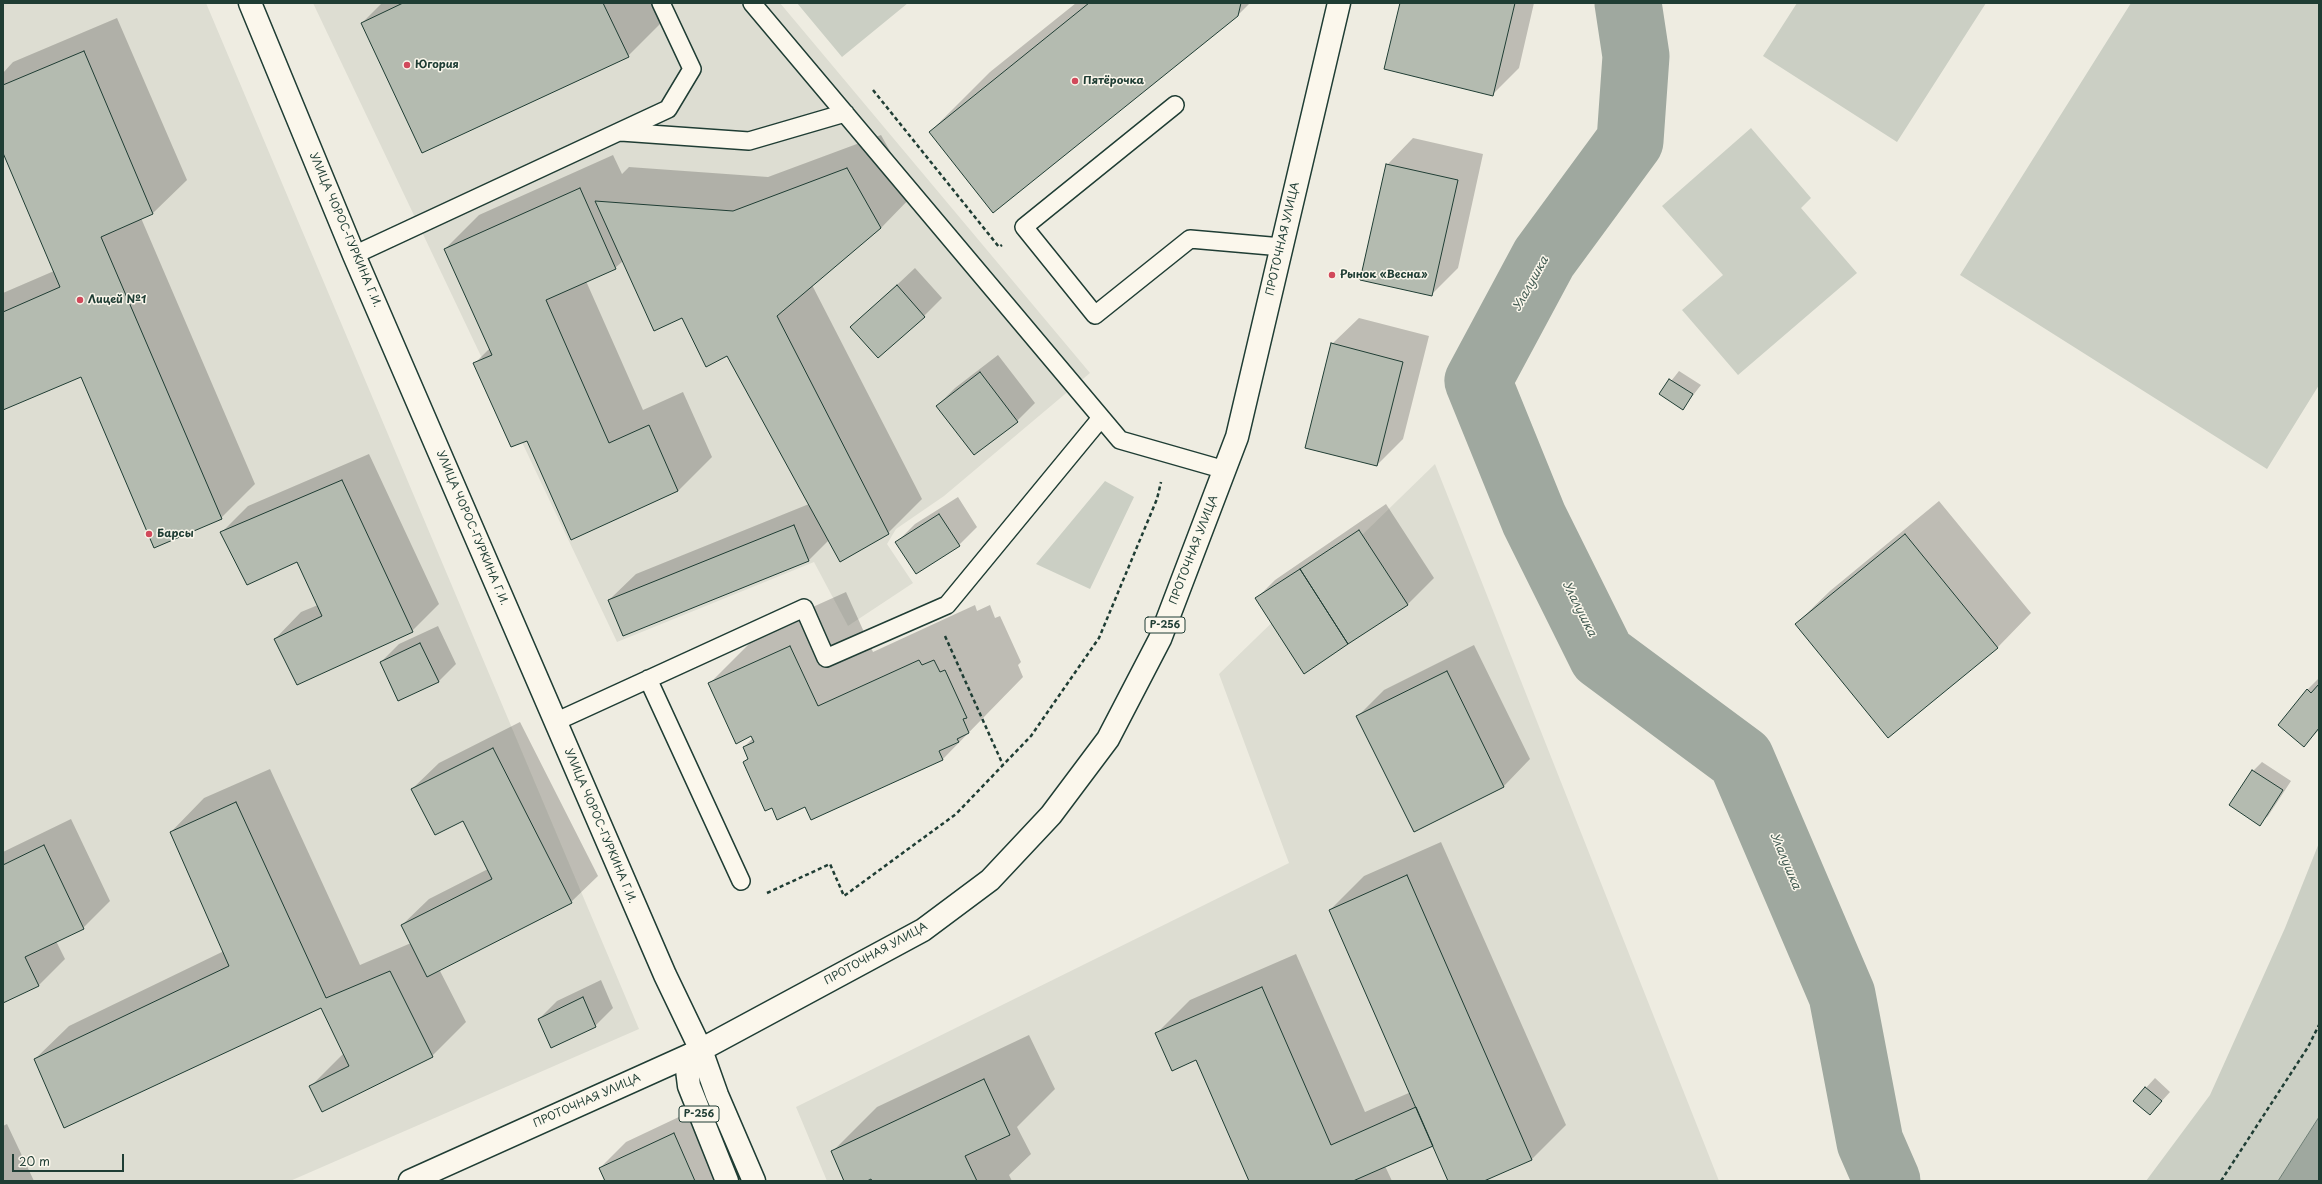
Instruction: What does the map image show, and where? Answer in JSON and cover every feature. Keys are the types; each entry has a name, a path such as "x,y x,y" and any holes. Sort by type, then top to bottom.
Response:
{"main road":[{"name":"УЛИЦА ЧОРОС-ГУРКИНА Г.И.","path":"250,3 354,255 665,975 701,1050 717,1095 754,1181"},
{"name":"ПРОТОЧНАЯ УЛИЦА","path":"411,1181 701,1050 923,930 990,880 1052,815 1108,739 1160,639 1237,437 1339,3"},
{"name":"Р-256","path":"701,1050 693,1054 688,1063 687,1070 689,1086 727,1181"}],"lane":[{"path":"354,255 668,109 692,69 661,3"},
{"path":"752,3 1120,440 1225,470"},
{"path":"1175,105 1024,227 1095,315 1190,239 1282,247"},
{"path":"620,132 749,141 845,113"},
{"path":"555,722 804,608 826,658 947,605 1101,418"},
{"path":"648,679 740,881"}],"path":[{"path":"873,90 999,247 1024,227"},
{"path":"740,881 750,901 830,864 844,896 956,814 1031,736 1099,638 1157,499 1169,454"},
{"path":"933,611 1003,765"},
{"path":"2221,1181 2308,1047 2319,1025"}],"shaded area":[{"path":"3,3 206,3 639,1029 290,1181 3,1181"},
{"path":"313,3 780,3 1090,373 944,496 896,529 887,544 913,583 848,626 814,562 617,642"},
{"path":"797,3 908,3 842,57"},
{"path":"1797,3 1986,3 1897,142 1763,56"},
{"path":"2131,3 2319,3 2319,385 2267,469 1960,275"},
{"path":"1751,128 1811,198 1801,208 1857,273 1738,375 1682,310 1723,275 1662,206"},
{"path":"1435,464 1719,1181 827,1181 796,1107 1289,863 1219,674"},
{"path":"1105,481 1134,497 1090,589 1036,564"},
{"path":"2319,843 2319,1117 2278,1181 2146,1181 2210,1095 2285,928"},
{"path":"2319,1117 2319,1181 2278,1181"}],"building":[{"path":"403,3 603,3 629,57 422,153 361,23"},
{"path":"1089,3 1241,3 1238,16 993,213 929,132"},
{"path":"1400,3 1515,3 1493,96 1384,69"},
{"name":"Лицей №1","path":"84,51 153,214 101,237 222,519 154,548 81,377 3,410 3,312 60,287 3,153 3,85"},
{"path":"1386,164 1458,180 1432,296 1360,280"},
{"path":"847,168 881,228 777,316 889,534 840,562 727,356 706,367 682,318 654,331 595,201 733,211"},
{"path":"580,188 616,269 546,300 609,443 649,425 678,491 571,540 527,441 511,447 473,363 492,355 444,249"},
{"path":"897,285 925,317 878,358 850,327"},
{"path":"1331,343 1403,362 1377,466 1305,448"},
{"path":"980,372 1018,422 974,455 936,406"},
{"path":"1669,379 1693,394 1683,410 1659,394"},
{"path":"342,480 413,632 297,685 274,639 322,616 297,562 247,585 220,532"},
{"path":"939,514 960,546 916,574 895,542"},
{"path":"794,525 809,561 623,636 608,600"},
{"path":"1359,530 1408,605 1348,644 1300,569"},
{"path":"1905,534 1998,648 1888,738 1795,624"},
{"path":"1300,569 1348,644 1304,674 1255,598"},
{"path":"420,643 439,682 398,701 380,662"},
{"path":"790,646 818,706 919,660 922,665 934,660 940,672 945,670 967,718 963,719 969,733 957,739 959,742 939,751 943,760 811,820 805,807 777,820 772,808 765,811 743,762 748,759 743,747 754,742 751,736 736,744 708,683"},
{"path":"1447,671 1504,787 1414,832 1356,716"},
{"path":"2319,684 2319,728 2304,747 2278,725 2307,689 2311,693"},
{"path":"493,748 572,903 427,977 401,925 492,879 463,821 435,835 411,789"},
{"path":"2252,770 2283,790 2260,826 2229,805"},
{"path":"236,802 326,998 390,971 433,1057 322,1112 309,1086 349,1066 321,1008 64,1128 34,1059 229,966 170,832"},
{"path":"44,845 84,929 25,957 39,986 3,1003 3,865"},
{"path":"1407,875 1532,1160 1484,1181 1448,1181 1329,910"},
{"path":"1262,987 1331,1145 1416,1107 1433,1146 1353,1181 1249,1181 1196,1060 1172,1071 1155,1033"},
{"path":"583,997 596,1027 551,1048 538,1019"},
{"path":"984,1079 1010,1135 965,1156 977,1181 872,1181 871,1179 867,1181 844,1181 831,1151"},
{"path":"2145,1087 2162,1101 2150,1115 2133,1101"},
{"path":"674,1133 695,1181 605,1181 599,1168"}],"waterway":[{"name":"Улалушка","path":"1628,3 1636,56 1630,141 1544,258 1478,381 1534,519 1602,656 1741,759 1842,995 1870,1142 1887,1181"}],"place":[{"name":"Югория","path":"407,65"},
{"name":"Пятёрочка","path":"1075,81"},
{"name":"Рынок «Весна»","path":"1332,275"},
{"name":"Лицей №1","path":"80,300"},
{"name":"Барсы","path":"149,534"}]}
